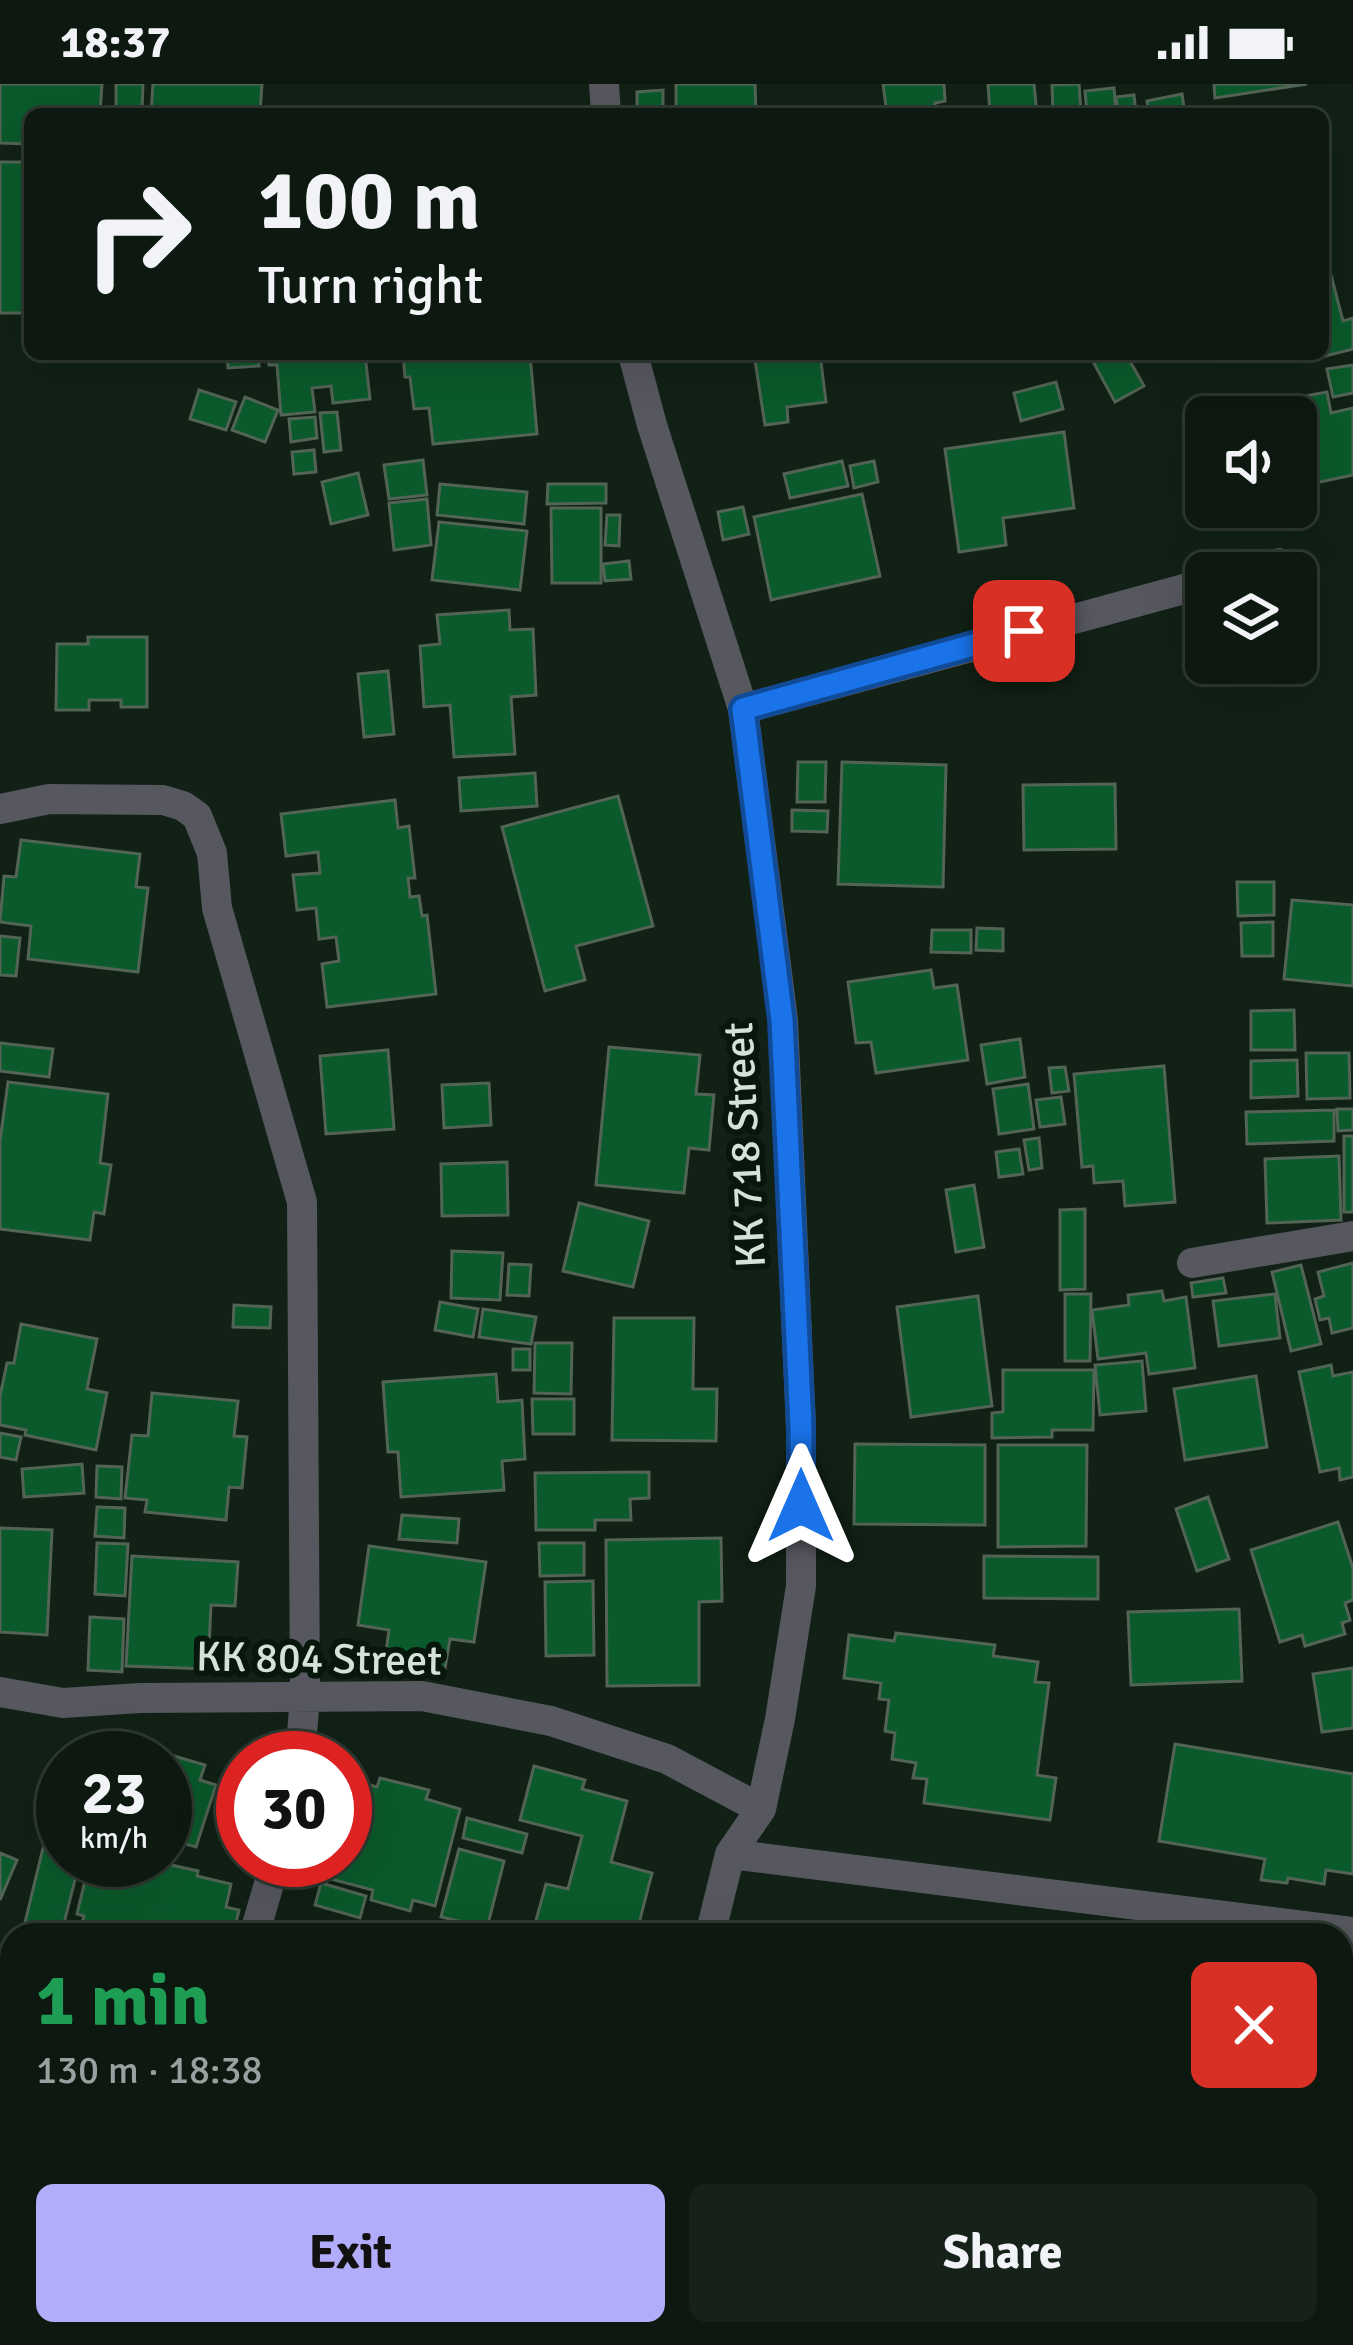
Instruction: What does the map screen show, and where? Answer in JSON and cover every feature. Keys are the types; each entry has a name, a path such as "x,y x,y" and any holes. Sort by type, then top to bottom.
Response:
{"street":[{"name":"KK 718 Street","path":"635,360 743,709 782,1020 801,1426 801,1586 761,1809 730,1854 713,1923"},
{"path":"743,709 1185,589"},
{"path":"0,808 49,799 164,800 197,816 212,853 217,908 302,1202 302,1731"},
{"path":"1192,1263 1353,1236"},
{"name":"KK 804 Street","path":"0,1692 63,1703 422,1696 551,1721 667,1759 761,1809"},
{"path":"730,1854 1281,1923"},
{"path":"258,1923 268,1887"}],"building":[{"path":"0,84 102,84 100,108 24,108 24,144 0,143"},
{"path":"116,84 143,84 142,108 116,108"},
{"path":"153,84 262,84 260,108 151,108"},
{"path":"676,84 755,84 756,108 676,108"},
{"path":"883,84 944,84 945,101 935,103 935,108 886,108"},
{"path":"988,84 1034,84 1036,108 990,108"},
{"path":"1079,84 1081,108 1053,108 1052,85"},
{"path":"1214,84 1307,84 1215,98"},
{"path":"1114,88 1116,108 1086,108 1085,91"},
{"path":"663,90 663,108 637,108 637,92"},
{"path":"1182,94 1184,108 1148,108 1147,101"},
{"path":"1134,95 1135,108 1117,108 1116,97"},
{"path":"0,162 24,162 24,313 0,313"},
{"path":"1329,267 1343,321 1353,318 1353,349 1329,355"},
{"path":"227,360 258,360 259,366 228,368"},
{"path":"269,360 366,360 370,399 333,403 331,386 312,388 315,412 281,415 277,365 269,365"},
{"path":"404,360 531,360 537,434 433,444 429,408 414,409 410,377 405,377"},
{"path":"755,360 821,360 826,402 787,407 788,422 765,425"},
{"path":"1092,360 1129,360 1144,386 1115,402"},
{"path":"1353,365 1353,393 1333,397 1327,369"},
{"path":"1056,382 1063,409 1021,421 1014,393"},
{"path":"199,390 236,402 226,430 190,419"},
{"path":"1327,392 1331,413 1353,408 1353,475 1317,483 1317,396 1306,396"},
{"path":"245,397 278,410 265,442 232,430"},
{"path":"337,412 341,450 324,452 320,413"},
{"path":"315,417 317,438 291,442 289,419"},
{"path":"1064,432 1074,508 1003,518 1006,545 959,552 945,449"},
{"path":"314,450 316,472 294,474 292,452"},
{"path":"423,460 427,495 389,499 384,465"},
{"path":"842,461 848,486 790,498 784,474"},
{"path":"874,461 878,482 854,488 850,466"},
{"path":"358,473 368,515 331,524 322,482"},
{"path":"440,484 527,492 524,524 437,515"},
{"path":"548,484 606,484 606,503 547,504"},
{"path":"862,494 880,576 771,600 754,517"},
{"path":"427,499 431,545 394,550 389,503"},
{"path":"743,507 749,534 723,540 718,512"},
{"path":"551,508 601,508 601,583 552,583"},
{"path":"607,515 620,515 619,546 605,545"},
{"path":"439,522 527,531 520,590 432,580"},
{"path":"629,561 631,579 605,581 603,564"},
{"path":"509,610 510,630 533,629 536,695 511,697 515,754 454,757 450,705 424,707 420,646 440,644 437,615"},
{"path":"88,637 147,637 147,707 121,707 121,700 89,700 89,710 56,710 57,644 88,644"},
{"path":"388,671 394,734 364,737 358,674"},
{"path":"798,762 826,762 825,802 797,802"},
{"path":"842,762 946,765 943,887 838,884"},
{"path":"535,773 537,806 461,811 459,778"},
{"path":"1115,784 1116,849 1024,850 1023,785"},
{"path":"618,796 653,926 576,946 585,980 545,991 502,827"},
{"path":"395,800 398,828 409,826 415,878 408,878 410,897 419,896 422,916 427,915 436,994 327,1007 322,964 339,961 336,937 319,939 316,908 297,910 293,875 320,873 318,852 286,856 281,814"},
{"path":"792,810 828,811 827,832 792,831"},
{"path":"21,840 140,854 136,887 148,888 138,972 28,959 31,926 0,922 4,876 16,877"},
{"path":"1237,882 1274,882 1274,915 1238,916"},
{"path":"1292,900 1353,905 1353,986 1284,979"},
{"path":"1273,922 1273,956 1242,956 1241,923"},
{"path":"977,928 1003,929 1003,951 976,950"},
{"path":"932,930 971,930 971,953 931,952"},
{"path":"0,936 20,938 16,976 0,975"},
{"path":"931,970 934,988 957,985 968,1060 876,1073 871,1042 856,1043 848,982"},
{"path":"1294,1010 1295,1050 1251,1050 1251,1011"},
{"path":"1020,1039 1025,1077 987,1084 981,1045"},
{"path":"0,1043 53,1049 49,1077 0,1071"},
{"path":"609,1047 700,1055 696,1094 714,1095 709,1150 689,1148 684,1193 596,1185"},
{"path":"388,1050 394,1129 326,1134 320,1056"},
{"path":"1306,1053 1349,1053 1350,1098 1307,1099"},
{"path":"1297,1060 1298,1096 1251,1098 1251,1061"},
{"path":"1164,1066 1175,1202 1125,1206 1123,1181 1094,1183 1093,1166 1082,1167 1074,1074"},
{"path":"1065,1067 1069,1091 1052,1093 1049,1068"},
{"path":"8,1082 108,1094 100,1163 111,1165 104,1214 94,1212 90,1240 0,1229 0,1141"},
{"path":"489,1083 491,1125 444,1128 442,1085"},
{"path":"1028,1084 1034,1129 999,1134 993,1089"},
{"path":"1061,1097 1065,1124 1040,1127 1036,1100"},
{"path":"1337,1109 1353,1109 1353,1130 1338,1131"},
{"path":"1334,1110 1334,1141 1247,1144 1246,1112"},
{"path":"1344,1136 1353,1136 1353,1212 1344,1212"},
{"path":"1039,1138 1042,1168 1029,1170 1024,1140"},
{"path":"1019,1149 1023,1174 999,1177 996,1152"},
{"path":"1339,1156 1341,1220 1267,1223 1265,1159"},
{"path":"507,1162 508,1215 442,1216 441,1164"},
{"path":"974,1185 984,1247 956,1252 946,1190"},
{"path":"579,1203 649,1221 633,1287 563,1271"},
{"path":"1085,1209 1085,1289 1060,1290 1060,1210"},
{"path":"452,1251 503,1253 500,1300 451,1298"},
{"path":"1353,1263 1353,1328 1332,1333 1329,1318 1320,1320 1315,1299 1324,1296 1318,1272"},
{"path":"509,1264 531,1265 529,1296 507,1295"},
{"path":"1301,1265 1321,1344 1291,1351 1272,1272"},
{"path":"1223,1278 1226,1293 1193,1297 1191,1283"},
{"path":"1162,1291 1164,1301 1186,1297 1195,1368 1149,1374 1146,1353 1098,1359 1092,1310 1129,1305 1128,1295"},
{"path":"1065,1294 1091,1294 1090,1361 1065,1361"},
{"path":"1275,1294 1280,1338 1219,1346 1213,1301"},
{"path":"978,1296 992,1406 911,1417 897,1307"},
{"path":"440,1302 478,1309 473,1337 435,1330"},
{"path":"234,1305 271,1307 270,1328 233,1327"},
{"path":"483,1309 536,1317 531,1344 479,1337"},
{"path":"614,1318 694,1318 693,1389 717,1389 716,1441 612,1440"},
{"path":"21,1324 97,1339 87,1389 107,1393 96,1450 0,1425 0,1396 7,1363 14,1363"},
{"path":"535,1343 572,1343 571,1394 534,1393"},
{"path":"513,1349 530,1349 530,1370 513,1370"},
{"path":"1142,1361 1146,1411 1100,1415 1095,1365"},
{"path":"1331,1365 1333,1376 1353,1372 1353,1477 1340,1480 1339,1468 1320,1472 1299,1372"},
{"path":"1003,1370 1094,1370 1093,1430 1052,1430 1052,1437 992,1438 992,1413 1003,1412"},
{"path":"496,1374 498,1402 522,1400 525,1459 502,1461 504,1490 401,1497 398,1452 388,1452 383,1382"},
{"path":"1256,1376 1267,1447 1185,1460 1174,1389"},
{"path":"152,1393 238,1401 234,1436 247,1437 242,1488 229,1487 226,1520 145,1512 147,1500 125,1498 132,1435 148,1436"},
{"path":"532,1399 574,1399 574,1434 533,1434"},
{"path":"0,1433 21,1437 16,1460 0,1457"},
{"path":"855,1444 985,1445 985,1525 854,1524"},
{"path":"998,1445 1087,1445 1086,1546 998,1547"},
{"path":"82,1464 84,1493 24,1497 22,1469"},
{"path":"97,1466 122,1467 121,1499 96,1497"},
{"path":"649,1472 649,1498 630,1499 631,1520 595,1520 595,1530 536,1530 535,1473"},
{"path":"1208,1497 1229,1559 1197,1571 1176,1509"},
{"path":"97,1507 125,1508 124,1538 95,1536"},
{"path":"402,1515 459,1519 457,1543 399,1539"},
{"path":"1338,1522 1353,1568 1353,1600 1345,1603 1350,1620 1342,1623 1345,1634 1305,1646 1302,1635 1280,1642 1251,1550"},
{"path":"0,1528 52,1530 47,1635 0,1632"},
{"path":"721,1538 722,1601 699,1602 699,1685 607,1686 606,1540"},
{"path":"97,1543 128,1544 125,1596 95,1594"},
{"path":"539,1543 584,1543 584,1575 540,1576"},
{"path":"369,1546 486,1562 474,1642 450,1639 445,1668 385,1659 389,1630 358,1625"},
{"path":"132,1556 238,1562 235,1606 211,1605 208,1669 126,1666"},
{"path":"984,1556 1098,1557 1098,1599 984,1598"},
{"path":"593,1581 594,1655 546,1656 545,1582"},
{"path":"1239,1609 1242,1681 1131,1685 1128,1612"},
{"path":"90,1617 124,1619 122,1672 88,1670"},
{"path":"896,1633 995,1645 993,1656 1038,1662 1035,1682 1049,1683 1037,1775 1056,1778 1050,1820 924,1803 927,1779 913,1778 916,1763 892,1759 895,1733 885,1731 889,1700 879,1699 881,1683 844,1678 849,1635 894,1641"},
{"path":"1353,1668 1353,1728 1322,1732 1313,1674"},
{"path":"1175,1744 1353,1774 1353,1874 1326,1870 1324,1884 1288,1878 1287,1883 1261,1880 1265,1859 1159,1841"},
{"path":"192,1761 205,1765 200,1780 216,1785 196,1847 192,1846"},
{"path":"534,1766 585,1780 582,1789 627,1801 611,1862 652,1873 639,1923 535,1923 546,1884 568,1889 582,1836 520,1820"},
{"path":"380,1778 429,1790 426,1799 460,1809 435,1906 413,1900 410,1911 371,1900 373,1890 361,1887 372,1887 372,1786 377,1787"},
{"path":"467,1818 527,1834 522,1853 463,1838"},
{"path":"459,1849 504,1861 488,1923 441,1917"},
{"path":"0,1853 17,1860 0,1900"},
{"path":"192,1870 198,1871 197,1876 216,1880 216,1887 230,1887 226,1907 239,1910 236,1923 82,1923 84,1916 77,1914 84,1887 192,1887"},
{"path":"36,1877 36,1887 73,1887 64,1923 25,1923"},
{"path":"320,1887 366,1896 360,1918 315,1905"}],"route":[{"path":"801,1506 782,1020 743,709 1024,631"}]}
